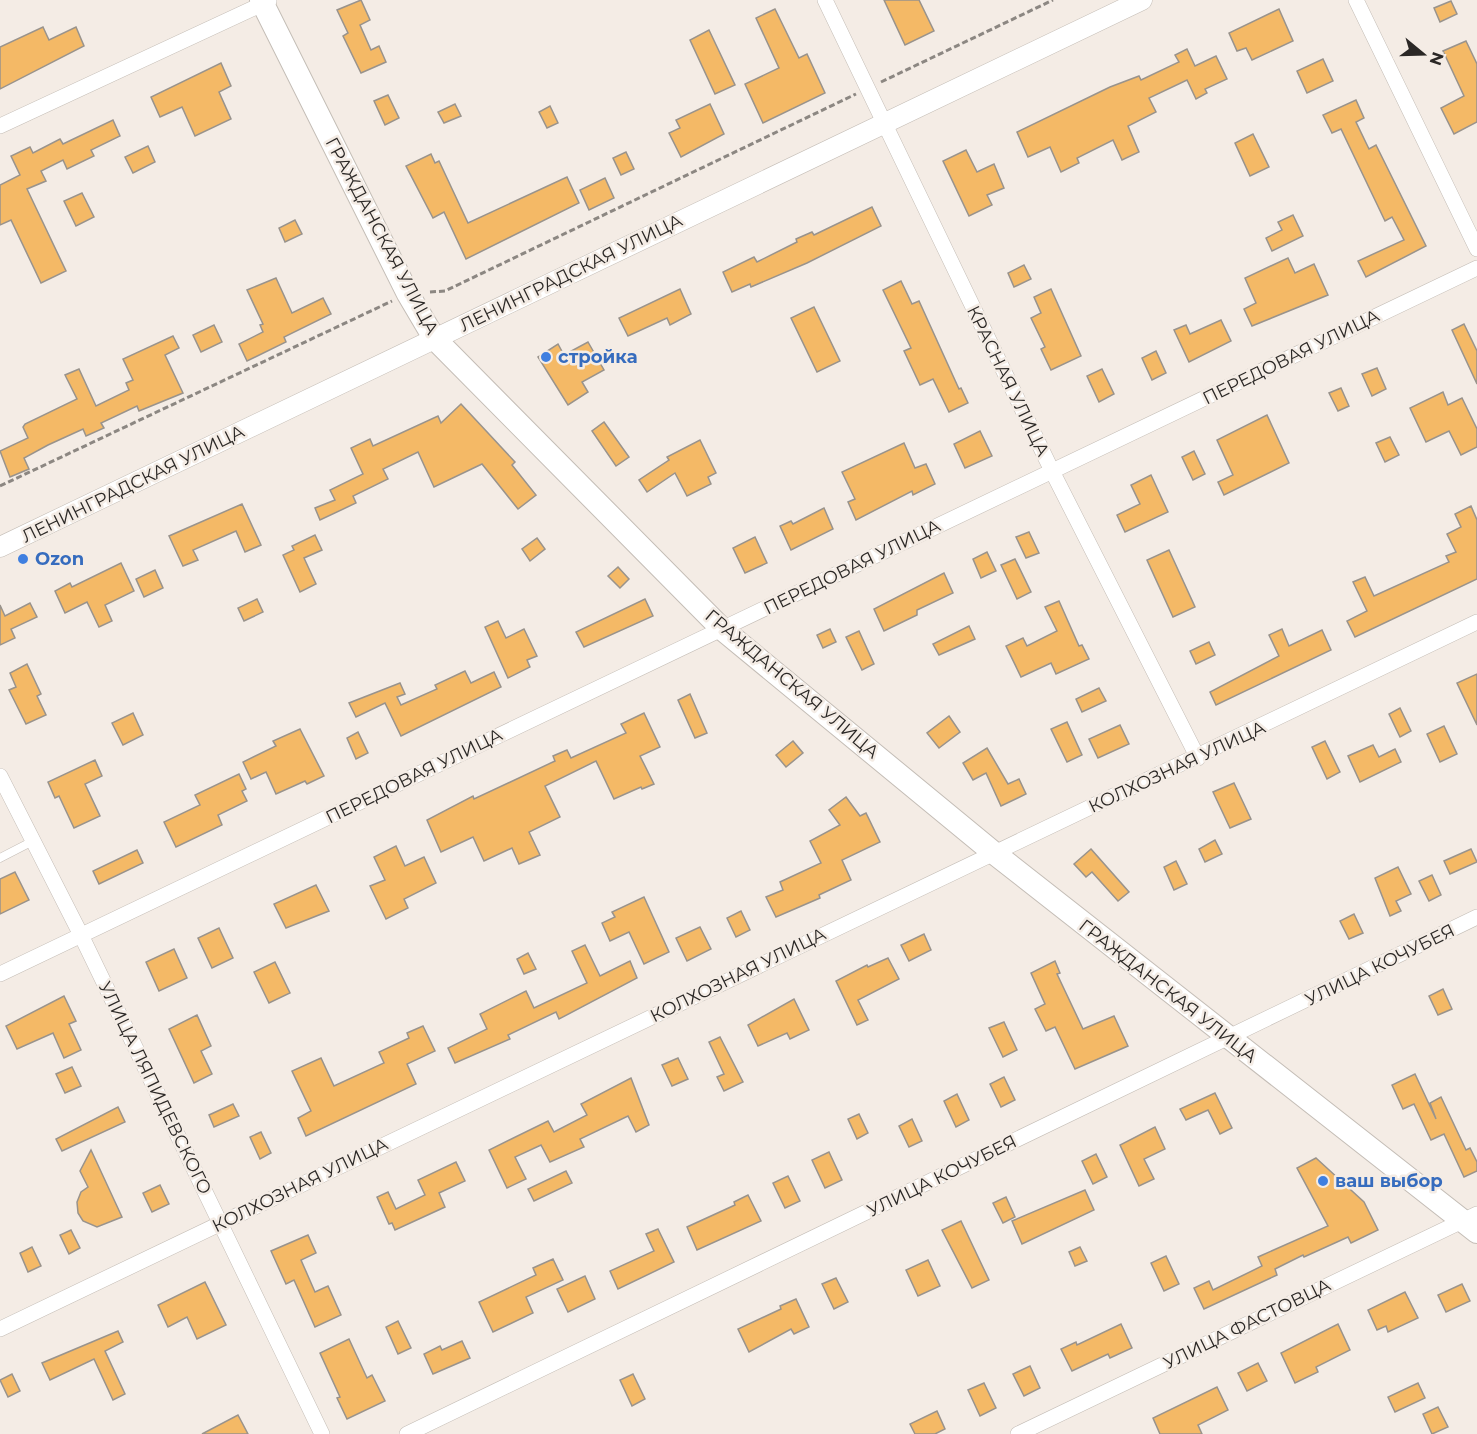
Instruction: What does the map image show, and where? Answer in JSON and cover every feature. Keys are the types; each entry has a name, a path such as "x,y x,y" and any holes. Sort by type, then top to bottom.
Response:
{"main road":[{"name":"ГРАЖДАНСКАЯ УЛИЦА","path":"265,1 408,294 434,338 722,629 994,853 1228,1038 1472,1223"}],"street":[{"name":"КРАСНАЯ УЛИЦА","path":"825,0 882,124 1052,471 1198,758"},
{"name":"ЛЕНИНГРАДСКАЯ УЛИЦА","path":"0,547 1142,0"},
{"path":"1356,0 1477,249"},
{"path":"0,126 265,1"},
{"name":"ПЕРЕДОВАЯ УЛИЦА","path":"0,974 1477,268"},
{"name":"КОЛХОЗНАЯ УЛИЦА","path":"0,1329 994,853 1198,758 1477,622"},
{"name":"УЛИЦА ЛЯПИДЕВСКОГО","path":"0,776 81,935 322,1434"},
{"name":"УЛИЦА КОЧУБЕЯ","path":"407,1434 1477,917"},
{"name":"УЛИЦА ФАСТОВЦА","path":"1018,1434 1472,1223"}],"lane":[{"path":"0,858 33,842"}],"path":[{"path":"0,486 408,294 445,291 1053,0"}],"building":[{"path":"361,0 370,20 360,25 371,50 379,46 386,62 361,73 343,36 348,33 337,10"},
{"path":"884,0 919,0 934,31 905,45"},
{"path":"1451,1 1457,14 1440,22 1434,8"},
{"path":"775,9 799,58 807,54 825,93 763,123 745,84 779,68 756,18"},
{"path":"1279,9 1293,41 1252,60 1246,48 1237,51 1229,33"},
{"path":"43,27 49,40 76,27 84,46 0,89 0,47"},
{"path":"709,30 735,85 715,94 690,40"},
{"path":"1466,41 1477,64 1477,122 1454,134 1441,108 1464,96 1443,51"},
{"path":"1187,49 1195,66 1216,56 1227,79 1205,89 1207,93 1196,99 1187,80 1149,98 1156,112 1128,126 1139,152 1122,160 1113,140 1077,158 1079,163 1061,172 1050,147 1028,157 1017,132 1110,87 1139,76 1141,80 1179,62 1175,55"},
{"path":"1323,59 1333,81 1307,93 1297,71"},
{"path":"221,63 231,86 219,92 231,119 195,136 182,107 160,117 151,97"},
{"path":"388,95 399,118 385,125 374,101"},
{"path":"1356,100 1364,118 1356,122 1369,149 1376,145 1426,246 1366,277 1358,261 1404,240 1392,217 1385,221 1341,129 1332,133 1323,115"},
{"path":"455,104 461,116 444,123 438,112"},
{"path":"710,104 724,134 681,157 669,133 680,128 676,120"},
{"path":"550,106 558,123 547,128 539,112"},
{"path":"113,120 120,136 91,150 94,156 67,169 63,160 41,171 46,181 27,189 66,271 41,283 11,220 0,225 0,185 20,175 11,156 30,147 33,153 60,139 63,144"},
{"path":"1253,134 1269,167 1250,176 1235,143"},
{"path":"148,146 155,162 133,173 125,157"},
{"path":"966,150 977,172 994,164 1004,188 987,195 992,205 969,216 943,161"},
{"path":"626,152 634,169 621,175 613,158"},
{"path":"431,154 435,163 439,161 468,223 567,177 579,203 466,259 444,212 433,218 406,166"},
{"path":"605,178 614,198 589,210 580,190"},
{"path":"82,193 94,217 76,226 64,201"},
{"path":"872,207 881,226 807,263 751,287 750,284 732,292 723,272 754,257 757,262 797,242 796,239 812,232 814,235"},
{"path":"1293,215 1303,236 1272,251 1266,238 1282,230 1278,222"},
{"path":"295,220 302,234 285,242 279,228"},
{"path":"1288,258 1295,273 1314,264 1328,295 1252,326 1244,309 1256,303 1245,278"},
{"path":"1024,265 1031,279 1014,287 1008,273"},
{"path":"276,278 292,313 323,298 331,314 284,337 286,342 247,361 239,344 263,332 260,325 263,324 247,290"},
{"path":"901,281 912,304 919,301 959,389 961,388 968,403 949,412 933,379 920,385 904,351 911,348 883,290"},
{"path":"680,289 691,314 670,325 667,318 628,336 619,318"},
{"path":"1051,289 1081,356 1051,370 1041,349 1045,347 1031,318 1041,313 1034,297"},
{"path":"814,307 840,361 817,372 791,318"},
{"path":"1221,320 1231,341 1189,362 1174,330 1186,325 1190,334"},
{"path":"1464,324 1477,351 1477,384 1452,330"},
{"path":"214,325 222,342 201,352 193,335"},
{"path":"173,336 179,348 165,355 183,393 139,411 137,406 101,423 104,428 86,436 83,429 48,445 24,458 29,469 10,477 0,451 28,438 23,427 25,424 77,399 65,375 79,369 96,406 129,390 126,383 133,380 123,359"},
{"path":"588,342 604,370 582,382 588,392 568,405 538,357 558,344 564,355"},
{"path":"1156,351 1166,373 1152,380 1142,358"},
{"path":"1377,368 1386,389 1372,396 1362,374"},
{"path":"1102,369 1114,394 1099,402 1087,376"},
{"path":"1341,388 1349,406 1338,411 1329,393"},
{"path":"1443,392 1448,405 1462,398 1477,429 1477,447 1461,455 1449,431 1426,442 1410,408"},
{"path":"461,404 515,462 512,465 536,495 518,509 482,464 434,487 418,452 383,469 388,479 353,496 356,503 320,520 315,508 335,500 330,490 363,474 351,448 370,439 373,446 438,416 441,423"},
{"path":"1267,415 1289,463 1224,495 1218,482 1233,475 1217,440"},
{"path":"604,422 629,457 616,466 592,431"},
{"path":"980,431 992,456 965,468 954,444"},
{"path":"1390,437 1399,455 1385,462 1376,443"},
{"path":"700,440 716,473 708,477 711,484 687,496 675,473 647,492 639,480 669,460 667,457"},
{"path":"904,443 915,468 926,464 935,484 913,495 912,491 856,520 848,502 855,499 842,472"},
{"path":"1194,451 1205,474 1193,480 1182,457"},
{"path":"1151,475 1168,512 1125,532 1117,515 1140,504 1131,485"},
{"path":"242,504 261,545 245,552 236,531 193,550 198,560 183,566 169,536"},
{"path":"1471,506 1477,520 1477,579 1355,637 1347,621 1367,611 1353,582 1365,577 1374,596 1449,562 1446,556 1456,552 1447,534 1461,527 1455,514"},
{"path":"824,508 833,529 791,550 780,526 791,521 793,524"},
{"path":"1029,532 1039,553 1026,558 1016,537"},
{"path":"315,535 322,550 304,558 316,584 300,592 283,555 294,550 292,546"},
{"path":"755,537 767,563 745,573 733,548"},
{"path":"537,538 545,549 530,561 522,549"},
{"path":"1169,550 1195,607 1173,617 1147,560"},
{"path":"987,552 996,571 981,578 973,559"},
{"path":"1015,559 1031,592 1017,599 1001,565"},
{"path":"121,563 134,591 105,605 112,621 99,627 87,602 65,613 55,591 70,583 72,587"},
{"path":"618,567 629,579 620,588 608,576"},
{"path":"155,570 163,588 144,597 136,579"},
{"path":"944,573 953,593 917,610 917,615 884,631 874,609"},
{"path":"257,599 263,612 244,621 238,608"},
{"path":"645,599 653,616 584,647 576,632"},
{"path":"1059,601 1079,646 1082,645 1089,659 1056,674 1051,663 1021,677 1006,646 1023,638 1027,646 1057,631 1045,607"},
{"path":"30,603 37,617 11,629 15,638 0,645 0,605 5,616"},
{"path":"498,621 506,638 524,629 537,656 527,660 530,667 508,678 485,627"},
{"path":"969,626 975,639 939,655 933,644"},
{"path":"830,629 836,642 823,648 817,635"},
{"path":"1282,629 1289,646 1322,630 1331,650 1216,705 1210,692 1279,656 1269,635"},
{"path":"859,631 874,664 862,670 846,637"},
{"path":"1209,642 1215,655 1196,664 1190,651"},
{"path":"27,664 41,694 37,696 46,715 26,724 9,690 16,687 10,673"},
{"path":"465,671 471,683 494,672 501,687 401,736 385,703 356,717 349,703 400,683 405,694 397,697 401,705 437,689 435,685"},
{"path":"1477,674 1477,725 1457,683"},
{"path":"1099,688 1106,701 1082,712 1076,699"},
{"path":"690,694 707,733 695,738 678,700"},
{"path":"1400,708 1411,731 1400,737 1389,714"},
{"path":"133,713 143,735 123,745 112,723"},
{"path":"644,713 660,747 640,756 654,784 614,799 596,761 545,786 560,817 529,832 540,855 519,864 512,848 484,861 473,837 441,852 427,820 473,796 474,799 555,761 553,756 567,750 571,758 626,733 621,724"},
{"path":"949,716 960,732 939,748 927,733"},
{"path":"1067,722 1082,755 1067,762 1051,729"},
{"path":"1120,725 1129,744 1098,758 1089,739"},
{"path":"1444,726 1457,754 1440,762 1427,734"},
{"path":"300,729 324,776 307,784 305,781 276,794 266,772 251,779 243,762 276,746 273,741"},
{"path":"358,732 368,753 356,759 347,738"},
{"path":"793,741 803,753 786,767 776,755"},
{"path":"1325,741 1340,772 1327,779 1312,747"},
{"path":"1373,745 1379,757 1395,749 1401,762 1360,782 1348,756"},
{"path":"987,748 1008,784 1019,779 1026,794 1001,806 986,773 973,780 963,763"},
{"path":"95,760 102,776 85,784 100,816 74,828 59,796 55,798 48,782"},
{"path":"239,774 246,789 242,791 247,801 218,815 222,825 176,847 164,822 200,805 195,795"},
{"path":"1234,783 1251,819 1230,828 1213,792"},
{"path":"846,797 860,816 866,813 880,842 842,860 851,880 819,895 820,898 776,917 766,897 783,890 780,882 821,863 810,841 840,825 829,810"},
{"path":"1215,840 1222,854 1205,862 1199,849"},
{"path":"396,846 405,866 424,857 436,883 404,899 408,908 386,919 370,886 385,880 374,857"},
{"path":"1091,849 1129,892 1118,901 1092,872 1086,877 1074,864"},
{"path":"1471,849 1477,862 1450,874 1444,861"},
{"path":"137,850 143,863 99,884 93,871"},
{"path":"1176,861 1187,884 1174,890 1164,867"},
{"path":"1398,867 1411,894 1396,901 1401,911 1390,916 1375,878"},
{"path":"15,872 29,900 0,914 0,879"},
{"path":"1432,875 1441,895 1429,901 1419,881"},
{"path":"316,885 329,911 286,928 274,904"},
{"path":"644,897 669,952 644,964 629,932 610,941 602,923 615,917 612,912"},
{"path":"741,911 750,930 736,937 727,918"},
{"path":"1354,914 1363,933 1349,939 1340,921"},
{"path":"700,927 711,949 687,961 676,938"},
{"path":"219,928 233,958 212,968 198,938"},
{"path":"924,934 931,950 909,961 901,945"},
{"path":"585,945 600,976 630,961 637,978 559,1019 556,1012 508,1035 510,1039 455,1063 448,1048 487,1029 480,1014 526,991 534,1008 587,983 572,951"},
{"path":"174,949 187,978 159,991 146,962"},
{"path":"528,953 536,969 524,974 517,959"},
{"path":"888,958 899,979 858,1000 868,1020 857,1025 836,981 867,965 868,967"},
{"path":"1055,961 1060,973 1057,974 1083,1029 1114,1016 1128,1046 1075,1069 1055,1027 1046,1031 1035,1009 1045,1004 1031,973"},
{"path":"275,962 290,993 269,1003 254,972"},
{"path":"1443,989 1452,1009 1438,1015 1429,996"},
{"path":"64,996 76,1021 69,1024 81,1050 64,1058 53,1033 17,1049 6,1026"},
{"path":"794,999 809,1030 790,1039 787,1033 758,1046 748,1025"},
{"path":"197,1015 211,1046 201,1051 212,1074 194,1083 169,1029"},
{"path":"1004,1022 1017,1050 1003,1057 989,1028"},
{"path":"423,1026 435,1051 407,1064 416,1084 306,1136 298,1118 311,1111 292,1071 321,1058 334,1086 384,1063 379,1052 409,1038 407,1033"},
{"path":"720,1037 743,1082 724,1091 717,1077 724,1074 709,1042"},
{"path":"678,1058 688,1079 672,1086 662,1065"},
{"path":"72,1067 81,1086 65,1093 56,1074"},
{"path":"1415,1074 1436,1119 1430,1103 1441,1097 1466,1150 1470,1148 1477,1162 1477,1171 1464,1177 1444,1134 1431,1140 1414,1104 1403,1109 1392,1085"},
{"path":"1004,1077 1015,1100 1001,1107 990,1084"},
{"path":"631,1078 649,1125 636,1132 628,1116 580,1139 584,1147 550,1162 541,1145 515,1157 526,1179 507,1188 489,1150 548,1121 554,1132 587,1115 581,1104"},
{"path":"1215,1093 1232,1128 1220,1134 1208,1110 1186,1120 1180,1109"},
{"path":"957,1094 969,1120 956,1127 944,1101"},
{"path":"233,1104 239,1116 214,1127 209,1115"},
{"path":"118,1107 125,1122 62,1151 56,1139"},
{"path":"859,1114 868,1133 857,1139 848,1119"},
{"path":"912,1119 922,1141 909,1147 899,1126"},
{"path":"1155,1127 1165,1149 1144,1159 1154,1179 1139,1186 1120,1145"},
{"path":"261,1132 271,1153 260,1159 250,1137"},
{"path":"91,1150 122,1217 97,1227 83,1221 78,1213 77,1202 81,1192 88,1187 80,1171"},
{"path":"829,1152 842,1180 825,1188 812,1160"},
{"path":"1096,1154 1107,1177 1093,1184 1082,1161"},
{"path":"1316,1158 1364,1202 1378,1230 1351,1243 1348,1237 1304,1257 1303,1255 1275,1269 1277,1275 1204,1309 1194,1288 1209,1281 1213,1290 1262,1266 1258,1257 1328,1226 1297,1168"},
{"path":"456,1162 465,1181 439,1193 445,1207 395,1230 392,1223 389,1224 377,1197 388,1192 396,1209 425,1195 418,1180"},
{"path":"566,1171 572,1183 534,1201 528,1189"},
{"path":"788,1176 800,1201 785,1208 773,1183"},
{"path":"160,1185 169,1204 152,1212 143,1193"},
{"path":"1085,1190 1094,1210 1022,1244 1012,1221"},
{"path":"748,1195 761,1221 697,1250 687,1227 735,1205 734,1202"},
{"path":"1006,1197 1015,1217 1003,1223 993,1203"},
{"path":"961,1221 989,1280 972,1288 942,1230"},
{"path":"658,1229 674,1262 618,1289 610,1271 654,1251 646,1234"},
{"path":"71,1230 80,1248 69,1254 60,1235"},
{"path":"308,1235 316,1253 301,1260 315,1292 328,1286 341,1315 315,1327 294,1280 286,1284 271,1251"},
{"path":"32,1247 41,1266 28,1272 20,1253"},
{"path":"1080,1247 1087,1261 1075,1266 1069,1252"},
{"path":"1166,1256 1179,1284 1164,1291 1151,1263"},
{"path":"553,1259 563,1280 526,1297 533,1313 493,1332 479,1302 536,1275 533,1268"},
{"path":"928,1260 940,1286 918,1296 906,1270"},
{"path":"585,1276 595,1299 568,1312 557,1289"},
{"path":"836,1278 848,1302 834,1309 822,1284"},
{"path":"205,1282 226,1325 197,1339 187,1317 168,1327 158,1305"},
{"path":"1462,1284 1470,1301 1446,1312 1438,1295"},
{"path":"1405,1292 1418,1318 1388,1332 1386,1326 1377,1330 1368,1310"},
{"path":"796,1299 809,1327 794,1334 791,1329 749,1352 738,1329 781,1309 780,1306"},
{"path":"398,1321 411,1348 398,1354 386,1327"},
{"path":"1121,1324 1132,1348 1110,1358 1108,1354 1072,1371 1061,1349 1076,1342 1077,1345"},
{"path":"1338,1324 1350,1350 1316,1367 1318,1372 1295,1383 1281,1353"},
{"path":"118,1331 123,1342 105,1351 125,1394 113,1400 94,1359 50,1380 42,1363"},
{"path":"349,1339 367,1378 372,1375 385,1401 347,1419 337,1398 340,1397 320,1353"},
{"path":"462,1341 470,1358 433,1374 424,1354 440,1346 442,1350"},
{"path":"1258,1363 1267,1381 1247,1391 1238,1373"},
{"path":"1030,1366 1040,1388 1024,1396 1013,1374"},
{"path":"12,1374 20,1391 8,1397 0,1380"},
{"path":"633,1374 645,1399 632,1406 620,1380"},
{"path":"984,1383 996,1408 980,1416 968,1390"},
{"path":"1418,1383 1425,1398 1395,1412 1388,1397"},
{"path":"1217,1387 1228,1410 1198,1425 1202,1434 1160,1434 1153,1418"},
{"path":"1438,1407 1448,1427 1432,1434 1423,1414"},
{"path":"937,1411 945,1429 935,1434 915,1434 910,1424"},
{"path":"238,1415 248,1434 202,1434"}],"place":[{"name":"стройка","path":"546,357"},
{"name":"Ozon","path":"23,559"},
{"name":"ваш выбор","path":"1323,1181"}]}
